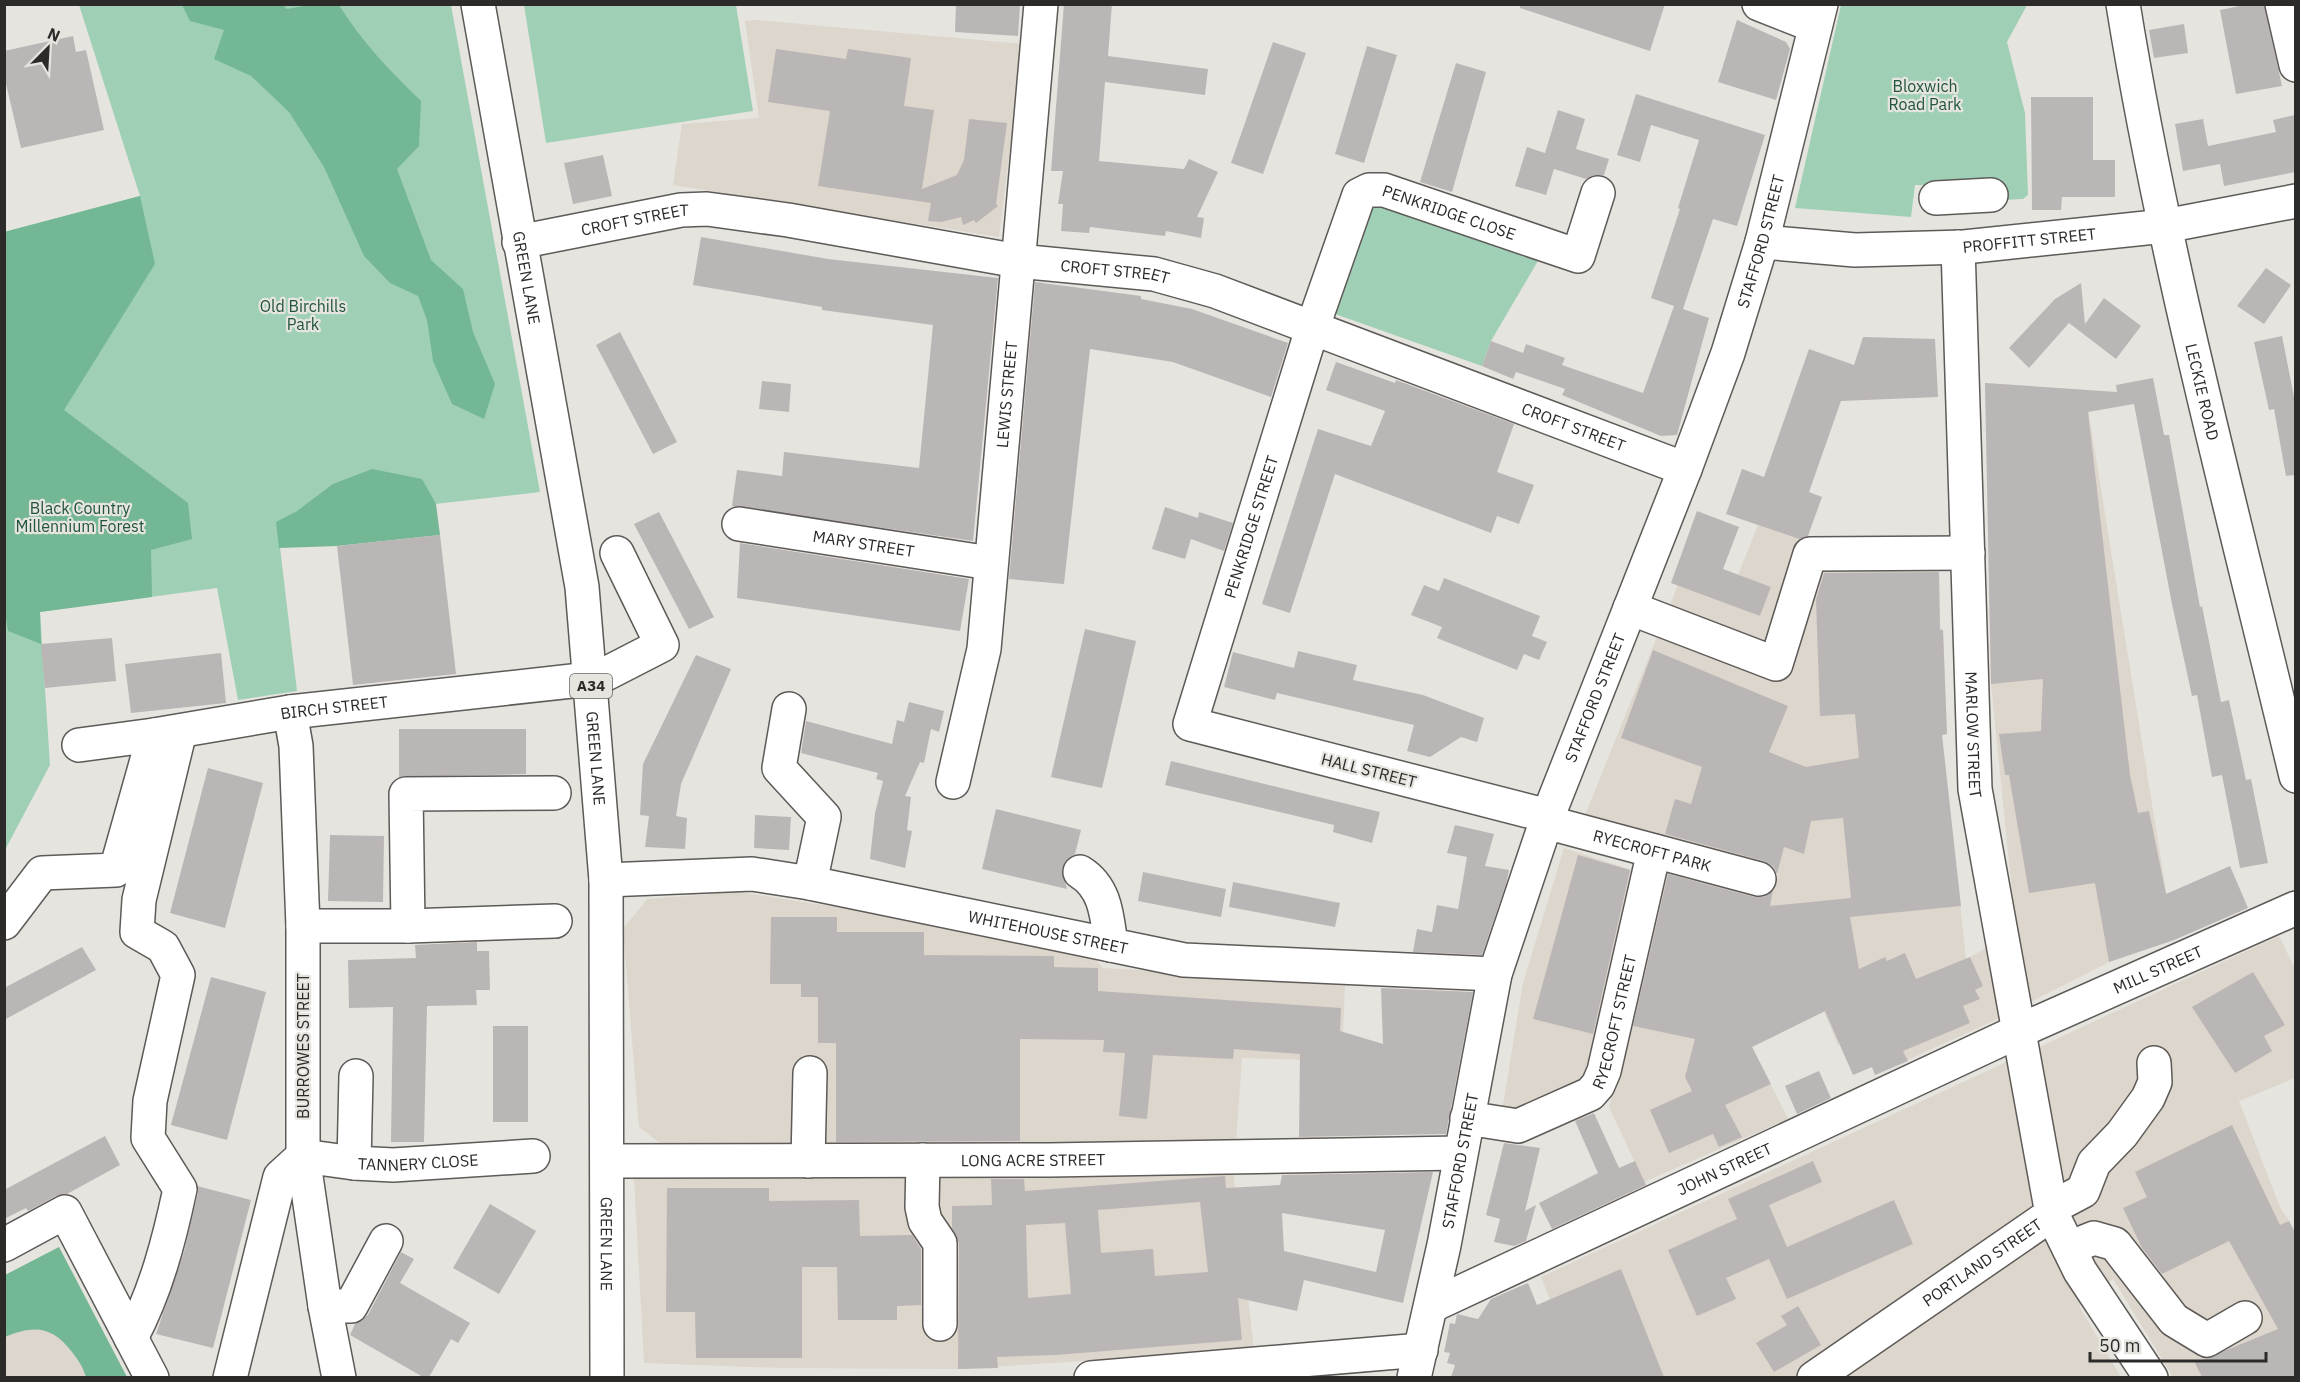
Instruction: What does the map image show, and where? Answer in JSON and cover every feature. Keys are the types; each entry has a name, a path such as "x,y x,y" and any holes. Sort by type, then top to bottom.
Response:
{"main road":[{"name":"GREEN LANE","path":"478,4 582,587 606,880 607,1377"},
{"name":"LEWIS STREET","path":"953,782 984,649 1041,4"},
{"path":"1760,4 1818,15"},
{"name":"LECKIE ROAD","path":"2123,4 2139,101 2165,226 2295,776"},
{"path":"2282,4 2295,65"},
{"name":"STAFFORD STREET","path":"1418,1364 1495,974 1547,819 1685,469 1728,353 1762,242 1818,15"},
{"name":"PENKRIDGE CLOSE","path":"1312,329 1355,202 1359,195 1369,190 1384,190 1578,256 1598,193"},
{"name":"MARLOW STREET","path":"1963,196 1961,247 1975,789 2052,1211"},
{"name":"PROFFITT STREET","path":"1762,242 1855,250 1961,247 2165,226 2295,201"},
{"name":"CROFT STREET","path":"519,242 681,210 707,209 788,220 1018,261 1154,274 1215,291 1685,469"},
{"name":"PENKRIDGE STREET","path":"1190,724 1312,329"},
{"name":"MARY STREET","path":"739,525 990,563"},
{"path":"590,680 662,645 617,553"},
{"path":"1630,608 1776,664 1810,554 1968,553"},
{"name":"BIRCH STREET","path":"79,745 290,712 590,680"},
{"path":"789,709 779,768 824,817 810,883"},
{"name":"BURROWES STREET","path":"290,712 296,746 303,926 303,1156 325,1306 339,1377"},
{"name":"HALL STREET","path":"1190,724 1547,819"},
{"path":"4,923 42,873 116,870 167,733"},
{"path":"132,1338 147,1309 169,1239 180,1190 148,1138 150,1101 178,975 163,947 137,932 139,900 167,733"},
{"path":"408,926 406,794 554,793"},
{"name":"RYECROFT PARK","path":"1547,819 1654,852 1759,879"},
{"name":"RYECROFT STREET","path":"1467,1118 1518,1126 1590,1094 1598,1085 1604,1071 1654,852"},
{"path":"1080,872 1091,878 1101,892 1111,945"},
{"name":"WHITEHOUSE STREET","path":"606,880 752,874 810,883 1184,960 1495,974"},
{"name":"MILL STREET","path":"2019,1030 2295,908"},
{"path":"303,926 408,926 555,921"},
{"name":"JOHN STREET","path":"1431,1306 2019,1030"},
{"path":"2052,1211 2083,1191 2094,1163 2122,1134 2148,1098 2155,1082 2154,1063"},
{"path":"808,1161 810,1073"},
{"path":"354,1163 356,1076"},
{"name":"LONG ACRE STREET","path":"607,1161 1460,1154"},
{"path":"230,1377 280,1177 303,1156"},
{"name":"TANNERY CLOSE","path":"303,1156 354,1163 393,1165 533,1156"},
{"path":"923,1160 922,1207 925,1221 940,1243 940,1324"},
{"name":"PORTLAND STREET","path":"1814,1377 2052,1211 2080,1270 2151,1377"},
{"path":"4,1245 65,1212 152,1377"},
{"path":"2069,1248 2094,1238 2115,1244 2174,1320 2206,1340 2246,1318"},
{"path":"325,1306 351,1306 386,1241"},
{"path":"1091,1377 1418,1364"}],"shaded area":[{"path":"757,20 1023,44 999,237 673,185 682,124 759,118 745,21"},
{"path":"1985,383 2085,390 2174,940 2109,962 1991,1022 1875,1075 1859,1036 1838,1045 1824,1012 1752,1047 1788,1119 1644,1182 1609,1107 1664,865 1771,894 1779,874 1583,820 1678,585 1760,616 1771,587 1738,575 1758,525 1806,542 1939,560 1940,627 1943,630 1947,734 1942,735 1966,959 2016,932 1991,684"},
{"path":"1564,848 1635,871 1621,923 1586,1081 1513,1122 1502,1111 1523,983"},
{"path":"739,892 944,924 1096,960 1103,968 1345,982 1342,1061 1242,1058 1236,1143 661,1144 639,1127 623,929 647,899"},
{"path":"2279,936 2295,969 2295,1078 2239,1101 2280,1207 2295,1230 2295,1377 2173,1377 2113,1279 2079,1306 2121,1377 1562,1377 1577,1369 1541,1277"},
{"path":"1233,1169 1254,1350 958,1369 781,1368 644,1363 634,1178"},
{"path":"59,1247 127,1377 5,1378 5,1275"}],"green space":[{"name":"Old Birchills Park","path":"79,5 451,5 540,492 277,522 297,691 238,700 217,588 40,612 50,765 5,850 5,232 140,196"},
{"path":"182,5 283,5 287,9 309,5 339,5 377,56 421,101 419,146 397,169 431,260 463,289 473,332 495,384 484,419 452,404 433,361 427,320 418,296 390,283 364,256 324,167 289,112 251,76 214,59 224,30 190,21"},
{"path":"524,5 736,5 753,111 546,143"},
{"name":"Bloxwich Road Park","path":"1841,5 2027,5 2007,42 2025,113 2028,195 2023,199 2004,200 1995,187 1915,185 1911,217 1795,208"},
{"path":"1377,194 1542,254 1491,341 1482,366 1335,314 1329,307"},
{"name":"Black Country Millennium Forest","path":"140,196 155,264 64,410 188,503 192,539 151,550 152,597 40,612 41,644 8,631 5,612 4,232"},
{"path":"372,469 422,479 436,504 440,535 337,546 279,548 276,522 297,511 333,484"},
{"path":"59,1247 127,1377 86,1377 65,1343 42,1330 25,1331 5,1337 5,1275"}],"building":[{"path":"956,4 1020,4 1018,36 955,32"},
{"path":"1064,4 1112,4 1108,56 1208,69 1205,95 1105,82 1099,161 1184,169 1189,159 1218,172 1197,217 1204,218 1201,238 1166,231 1165,236 1090,227 1089,233 1061,231 1063,204 1058,204 1063,171 1051,171"},
{"path":"1520,4 1665,4 1650,51 1520,8"},
{"path":"2250,4 2264,4 2282,86 2236,94 2220,10"},
{"path":"1737,20 1786,42 1790,49 1776,100 1718,82"},
{"path":"2184,24 2188,53 2154,58 2149,30"},
{"path":"73,36 76,52 86,50 104,130 21,148 4,75 4,51"},
{"path":"1273,42 1306,53 1263,174 1231,163"},
{"path":"1367,46 1397,55 1364,163 1335,154"},
{"path":"776,49 846,59 848,49 911,58 904,106 934,110 922,189 957,175 964,160 969,119 1007,123 996,204 998,206 976,223 974,220 963,225 961,217 941,222 928,221 931,203 818,186 830,111 768,102"},
{"path":"1456,63 1486,72 1452,192 1420,182"},
{"path":"1636,94 1765,135 1737,226 1713,219 1683,309 1709,318 1677,435 1661,436 1562,395 1565,389 1516,372 1513,379 1482,366 1491,341 1523,353 1526,344 1565,358 1562,365 1643,393 1674,306 1651,298 1680,209 1678,208 1699,140 1651,125 1640,162 1617,155"},
{"path":"2031,97 2093,97 2093,160 2115,160 2115,197 2062,197 2061,210 2032,210"},
{"path":"1558,110 1585,119 1576,149 1609,159 1604,175 1595,175 1586,179 1554,169 1546,195 1515,186 1527,147 1545,153"},
{"path":"2295,115 2295,172 2224,186 2220,164 2183,171 2175,124 2203,119 2208,146 2276,132 2273,120"},
{"path":"603,155 612,196 573,204 564,163"},
{"path":"701,237 828,259 998,278 973,541 732,506 737,470 782,476 784,452 919,468 933,325 822,310 822,307 693,285"},
{"path":"2266,268 2291,285 2264,324 2237,306"},
{"path":"1035,282 1141,296 1141,299 1192,309 1288,343 1271,397 1173,362 1090,349 1064,584 1009,579"},
{"path":"2081,283 2085,324 2104,298 2141,326 2116,359 2069,323 2029,368 2009,348 2055,299"},
{"path":"620,332 677,442 653,454 596,345"},
{"path":"2282,336 2295,402 2295,475 2286,476 2274,409 2269,410 2254,342"},
{"path":"1863,337 1935,339 1938,397 1841,401 1809,492 1822,497 1808,536 1799,539 1726,514 1742,469 1764,477 1809,349 1854,365"},
{"path":"1336,362 1395,383 1396,380 1514,424 1497,472 1534,485 1519,524 1497,516 1491,533 1335,474 1290,613 1262,604 1318,429 1371,446 1385,411 1326,390"},
{"path":"2153,378 2164,435 2169,435 2200,607 2202,606 2221,702 2229,700 2246,780 2251,779 2268,863 2240,868 2222,775 2212,777 2197,695 2192,696 2172,604 2134,404 2088,412 2130,775 2138,813 2149,811 2166,894 2230,866 2248,908 2174,940 2109,962 2095,883 2029,893 2009,775 2005,775 1999,734 2041,731 2043,679 1991,684 1985,383 2117,392 2116,385"},
{"path":"762,381 791,384 789,412 759,409"},
{"path":"1165,507 1198,518 1199,512 1233,523 1224,551 1191,539 1185,559 1152,549"},
{"path":"1697,511 1739,527 1723,569 1771,587 1760,616 1671,583"},
{"path":"659,512 714,617 689,629 634,524"},
{"path":"440,535 456,674 353,685 337,546"},
{"path":"740,543 969,579 960,631 737,598"},
{"path":"1939,572 1940,630 1943,630 1947,734 1942,735 1961,906 1850,917 1859,969 1885,957 1887,961 1905,953 1916,979 1970,957 1983,986 1975,990 1980,999 1963,1006 1970,1023 1903,1051 1908,1061 1875,1075 1872,1067 1853,1075 1825,1011 1752,1047 1771,1084 1725,1105 1742,1137 1719,1147 1713,1134 1669,1153 1650,1110 1692,1091 1685,1077 1695,1039 1633,1026 1668,874 1754,897 1764,897 1773,890 1770,906 1851,898 1843,818 1811,821 1804,854 1784,847 1777,874 1773,866 1764,861 1665,834 1675,799 1691,804 1702,767 1621,738 1653,650 1788,706 1769,752 1806,767 1859,758 1855,714 1820,716 1816,600 1824,573"},
{"path":"1444,578 1540,616 1532,636 1547,642 1539,660 1524,654 1517,670 1437,638 1442,627 1411,615 1424,585 1439,591"},
{"path":"1085,629 1136,641 1102,788 1051,777"},
{"path":"112,638 116,681 45,688 41,644"},
{"path":"1298,651 1357,665 1353,680 1423,695 1484,718 1477,742 1461,737 1430,757 1407,751 1414,725 1277,693 1275,700 1224,687 1233,652 1294,668"},
{"path":"221,653 226,703 131,713 125,664"},
{"path":"696,655 731,669 681,784 676,816 687,818 685,849 645,847 649,816 640,815 643,764"},
{"path":"909,702 944,711 939,732 931,729 924,763 920,762 905,796 911,797 907,830 912,831 905,868 870,859 875,813 883,781 876,779 878,773 801,753 806,721 892,744 897,720 904,722"},
{"path":"399,729 526,729 526,774 399,777"},
{"path":"1171,761 1380,812 1372,843 1333,832 1334,825 1165,785"},
{"path":"208,768 263,783 225,928 170,913"},
{"path":"996,809 1081,830 1075,854 1066,860 1062,869 1067,889 982,869"},
{"path":"755,815 791,817 789,850 754,848"},
{"path":"1455,825 1494,834 1485,866 1509,870 1506,884 1482,955 1413,952 1417,929 1432,932 1437,905 1458,909 1467,857 1447,853"},
{"path":"330,835 384,836 383,902 328,901"},
{"path":"1578,855 1630,870 1593,1034 1533,1019"},
{"path":"1143,872 1226,889 1221,917 1138,901"},
{"path":"1233,882 1340,903 1335,927 1229,907"},
{"path":"771,917 837,917 837,932 924,932 924,955 1054,956 1054,967 1098,968 1098,991 1341,1008 1340,1031 1383,1044 1381,988 1473,992 1446,1134 1299,1137 1300,1054 1234,1049 1233,1059 1153,1055 1147,1119 1119,1116 1125,1053 1103,1052 1104,1040 1020,1039 1020,1141 836,1142 836,1043 818,1043 818,997 801,997 801,984 770,984"},
{"path":"477,942 477,951 489,951 490,990 476,990 477,1005 427,1006 424,1142 391,1142 393,1007 349,1008 348,960 416,958 415,945"},
{"path":"82,947 96,970 4,1020 4,988"},
{"path":"2253,972 2285,1025 2264,1036 2272,1051 2235,1073 2192,1007"},
{"path":"211,977 266,992 227,1140 171,1125"},
{"path":"493,1026 528,1026 528,1122 493,1122"},
{"path":"1819,1071 1831,1098 1797,1114 1785,1086"},
{"path":"1594,1113 1619,1168 1635,1161 1646,1185 1552,1229 1539,1203 1598,1173 1575,1121"},
{"path":"2232,1125 2280,1225 2289,1221 2295,1233 2295,1377 2202,1377 2195,1363 2278,1329 2229,1241 2162,1274 2142,1248 2123,1208 2147,1197 2135,1172"},
{"path":"105,1136 120,1165 67,1194 56,1196 28,1211 26,1208 4,1219 4,1190"},
{"path":"1504,1143 1540,1148 1525,1211 1536,1205 1526,1241 1514,1246 1494,1242 1500,1219 1486,1215"},
{"path":"1813,1161 1822,1182 1769,1205 1787,1247 1894,1200 1913,1244 1787,1299 1769,1259 1726,1278 1736,1299 1697,1316 1668,1250 1737,1219 1728,1199"},
{"path":"1433,1172 1403,1303 1304,1280 1297,1311 1238,1298 1242,1340 1056,1355 997,1357 998,1368 958,1369 959,1243 952,1228 952,1206 992,1205 991,1179 1024,1179 1025,1191 1225,1176 1226,1188 1280,1185 1282,1175","holes":["1200,1202 1208,1272 1155,1276 1153,1249 1101,1253 1098,1210","1282,1213 1385,1230 1376,1272 1284,1251","1065,1223 1071,1294 1028,1298 1026,1225"]},
{"path":"197,1186 251,1200 213,1348 156,1334 184,1252 198,1193"},
{"path":"667,1188 769,1188 769,1201 859,1200 860,1236 912,1235 921,1249 921,1305 897,1306 897,1320 838,1320 837,1267 802,1267 802,1358 696,1358 695,1312 666,1312"},
{"path":"490,1204 536,1231 499,1294 453,1268"},
{"path":"401,1252 414,1259 400,1283 470,1323 458,1343 451,1339 429,1377 423,1377 350,1335 355,1324 368,1315"},
{"path":"1621,1269 1664,1377 1451,1377 1455,1365 1447,1363 1450,1353 1444,1352 1450,1323 1455,1324 1457,1314 1478,1319 1491,1299 1528,1283 1537,1305"},
{"path":"1798,1306 1821,1345 1774,1372 1756,1343 1787,1325 1781,1316"}]}
